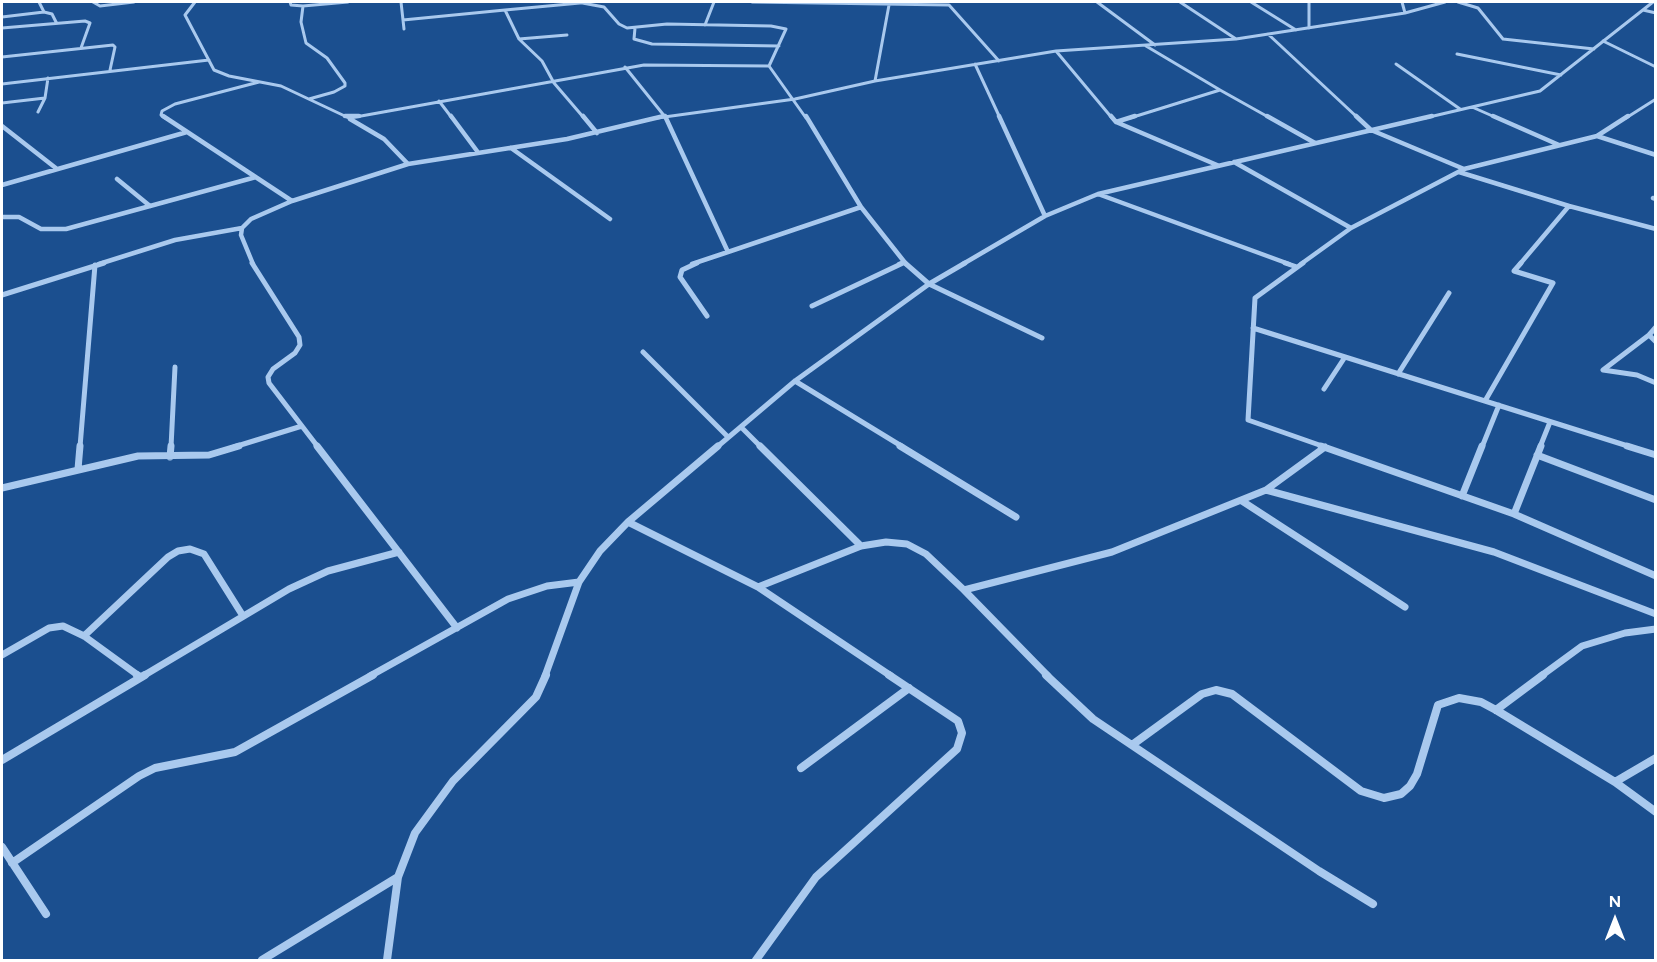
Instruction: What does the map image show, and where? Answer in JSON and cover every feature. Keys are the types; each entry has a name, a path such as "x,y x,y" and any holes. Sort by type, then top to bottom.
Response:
{"street":[{"path":"39,2 44,12"},
{"path":"93,2 100,6 134,2"},
{"path":"195,2 185,15 214,70 220,74 281,86 349,118 384,139 408,164"},
{"path":"290,2 291,5 303,6 348,2"},
{"path":"401,2 404,29"},
{"path":"403,20 579,2 604,7 619,24 635,28 658,25 783,27 787,31 769,66"},
{"path":"705,25 714,2"},
{"path":"752,2 949,5 999,61"},
{"path":"1097,2 1156,45"},
{"path":"1180,2 1236,39"},
{"path":"1251,2 1296,30"},
{"path":"1309,2 1309,28"},
{"path":"1402,2 1405,13"},
{"path":"2,295 175,240 242,228 251,219 292,201 408,164 597,133 665,116 795,99 875,81 1056,51 1236,39 1405,13 1445,2"},
{"path":"1458,2 1478,8 1503,39 1594,49"},
{"path":"387,960 398,877 415,833 453,781 536,697 554,657 579,582 600,551 628,522 795,381 928,284 1045,216 1098,194 1540,91 1653,2"},
{"path":"875,81 890,4"},
{"path":"303,6 302,22 306,43 327,58 345,83 345,87 334,92 309,99"},
{"path":"505,10 519,39 542,61 554,83 597,133"},
{"path":"1643,10 1656,13"},
{"path":"2,17 44,12 52,14 56,22"},
{"path":"2,28 56,22 90,23 81,48"},
{"path":"635,28 634,39 652,44 779,46"},
{"path":"519,39 567,34"},
{"path":"1268,34 1371,130 1462,170 1569,206 1656,229"},
{"path":"1603,41 1656,67"},
{"path":"1146,46 1220,90 1316,142"},
{"path":"2,57 81,48 115,47 110,70"},
{"path":"1056,51 1116,122 1218,165"},
{"path":"1457,54 1560,75"},
{"path":"2,84 209,60"},
{"path":"349,118 554,83 625,67 663,63 769,66"},
{"path":"975,64 1045,216"},
{"path":"1396,64 1460,109"},
{"path":"769,66 795,99 861,207 904,262 928,284 1042,338"},
{"path":"625,67 665,116 728,252"},
{"path":"38,112 45,98 48,78"},
{"path":"262,81 175,104 162,111 161,115 292,201"},
{"path":"1116,122 1220,90"},
{"path":"2,104 45,98"},
{"path":"1656,99 1597,136 1462,170 1351,228 1255,298 1248,420 1514,514 1656,576"},
{"path":"439,101 477,152"},
{"path":"1472,107 1560,145"},
{"path":"2,126 57,169"},
{"path":"2,185 187,132"},
{"path":"1597,136 1656,155"},
{"path":"510,148 610,219"},
{"path":"1233,161 1351,228"},
{"path":"2,217 18,217 36,228 66,229 256,177"},
{"path":"117,179 150,206"},
{"path":"1098,194 1297,267"},
{"path":"1485,401 1553,283 1514,271 1569,206"},
{"path":"707,315 680,277 682,270 687,266 861,207"},
{"path":"242,228 241,235 248,256 298,337 300,345 295,353 273,369 268,377 269,383 457,628"},
{"path":"812,306 904,262"},
{"path":"78,470 95,265"},
{"path":"1398,374 1449,293"},
{"path":"1656,327 1649,335 1603,370 1637,375 1656,383"},
{"path":"1253,328 1656,455"},
{"path":"1649,335 1656,342"},
{"path":"643,352 728,437"},
{"path":"1324,389 1345,357"},
{"path":"170,457 174,367"},
{"path":"795,381 1016,517"},
{"path":"1462,496 1499,405"},
{"path":"1514,514 1550,422"},
{"path":"2,488 138,456 209,456 302,426"},
{"path":"741,427 861,546"},
{"path":"964,590 1112,552 1242,501 1266,490 1324,447"},
{"path":"1537,455 1656,500"},
{"path":"1266,490 1494,552 1656,614"},
{"path":"1242,501 1405,607"},
{"path":"628,522 758,587 958,721 963,733 957,749 816,877 756,960"},
{"path":"758,587 861,546 886,542 906,544 926,555 964,590 1068,697 1093,719 1318,871 1373,904"},
{"path":"84,636 168,557 178,551 190,549 204,554 243,616"},
{"path":"2,760 289,589 328,571 399,552"},
{"path":"12,863 139,776 166,765 235,752 508,599 546,586 579,582"},
{"path":"2,655 49,628 63,626 84,636 140,677"},
{"path":"1496,710 1582,646 1625,633 1656,629"},
{"path":"801,768 909,688"},
{"path":"1132,745 1202,694 1216,690 1232,694 1361,791 1384,798 1401,794 1410,786 1417,774 1438,705 1459,698 1481,702 1496,710 1615,782 1656,812"},
{"path":"1615,782 1656,758"},
{"path":"2,847 45,914"},
{"path":"262,960 398,877"}]}
